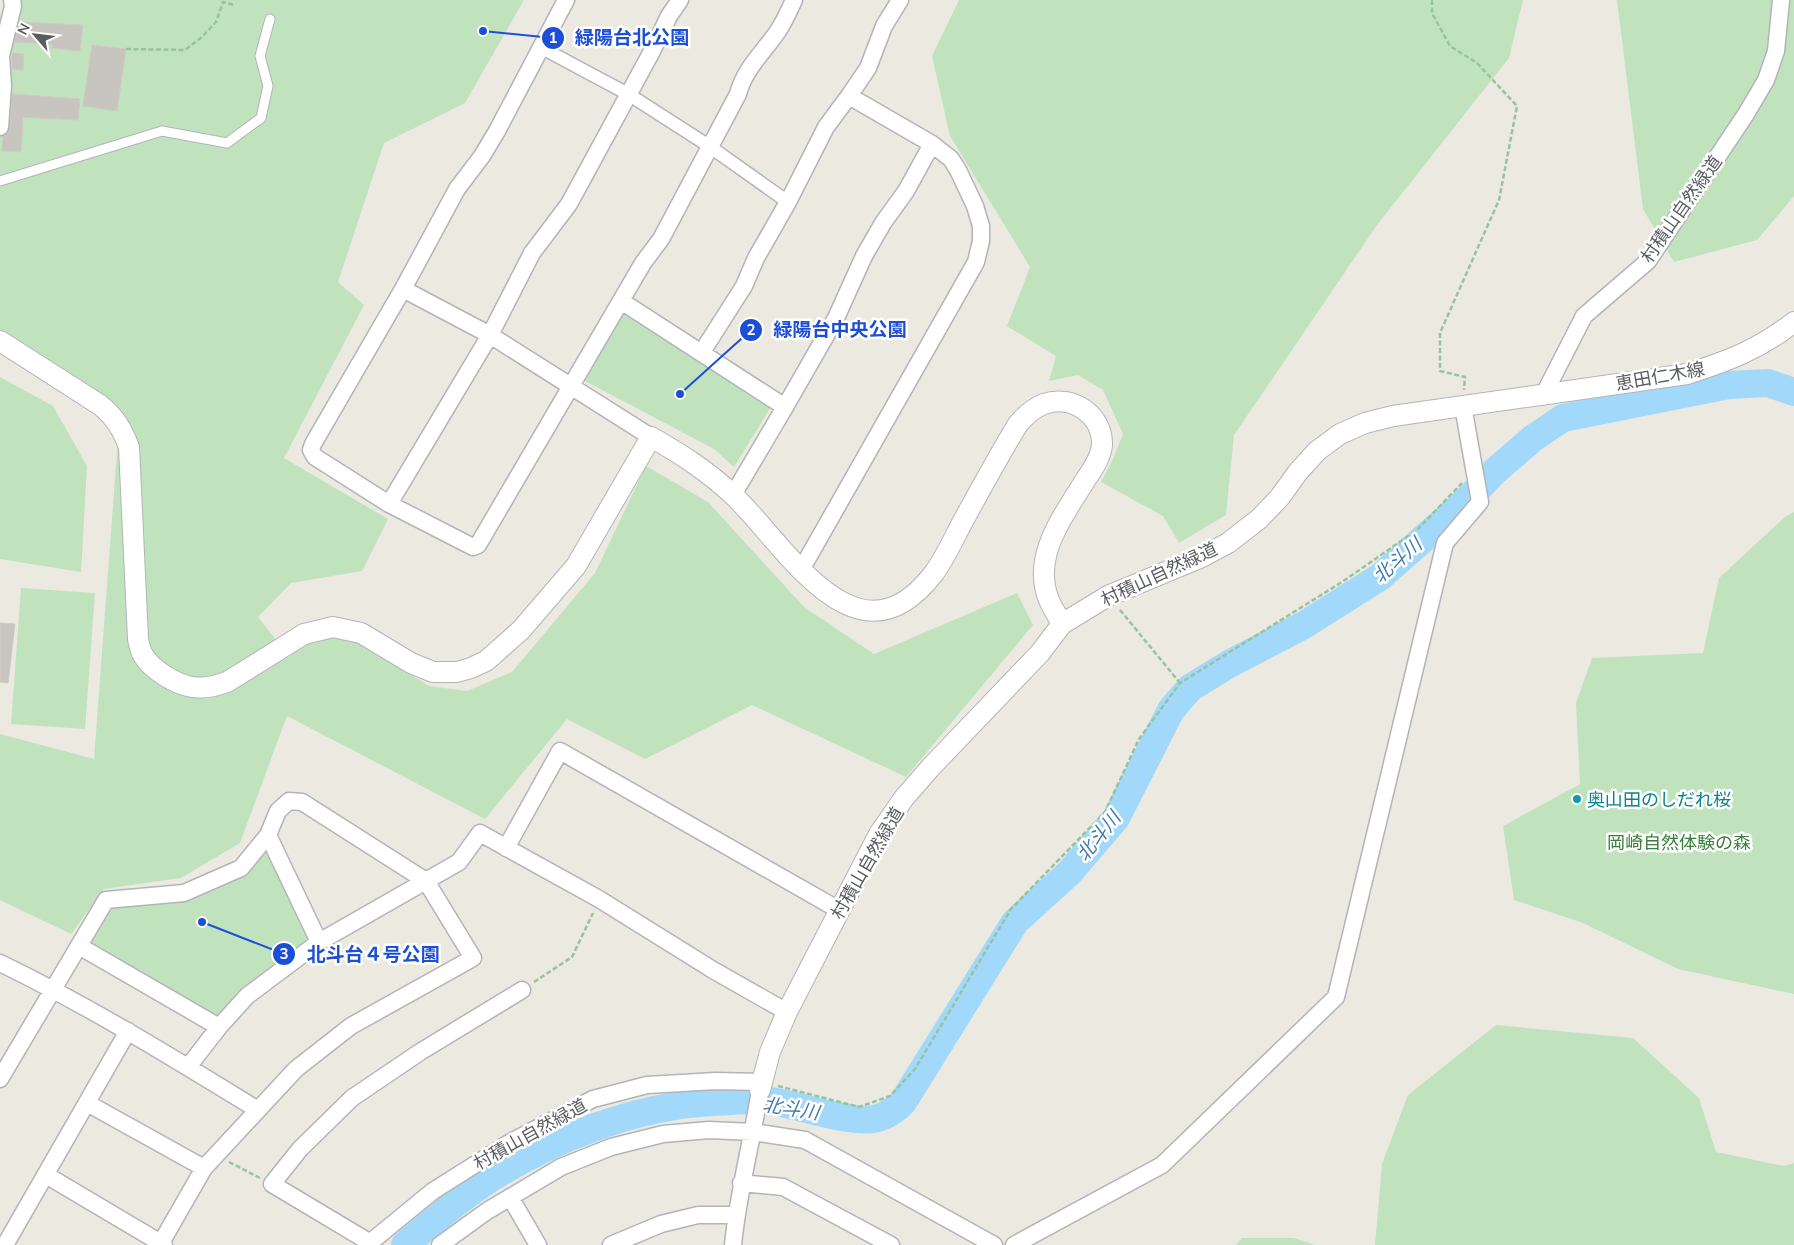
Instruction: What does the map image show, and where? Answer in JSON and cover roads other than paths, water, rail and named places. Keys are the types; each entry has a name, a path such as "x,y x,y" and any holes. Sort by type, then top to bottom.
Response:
{"street":[{"path":"0,127 3,86 1,56 13,6 12,0"},
{"path":"566,0 498,132 457,189 403,289 313,444 314,457 389,504 473,547 478,545 660,238 738,94 742,80 749,68 778,32 794,0"},
{"path":"389,504 490,335 532,253 569,204 669,16 680,0"},
{"path":"702,352 744,286 756,258 788,202 826,127 868,68 884,26 900,0"},
{"name":"村積山自然緑道","path":"368,1244 441,1185 509,1143 593,1099 647,1085 716,1081 761,1086 770,1052 787,1012 879,834 904,798 930,767 1040,653 1062,624 1108,596 1228,543 1259,519 1280,497 1298,472 1317,451 1340,434 1365,423 1384,418 1544,394 1584,316 1648,261 1746,114 1766,80 1776,51 1781,0"},
{"path":"542,48 628,94 709,146 788,202"},
{"path":"801,570 976,262 981,241 981,226 975,206 958,170 951,160 932,144 849,96"},
{"path":"733,495 836,318 852,279 868,249 906,191 932,144"},
{"path":"403,289 490,335 686,457 733,495 801,570 832,598 853,607 886,608 908,598 927,580 938,566 1018,424 1026,415 1042,404 1057,400 1067,401 1082,408 1095,419 1100,430 1102,444 1095,465 1052,538 1045,560 1044,581 1046,591 1062,624"},
{"path":"621,301 785,407"},
{"name":"恵田仁木線","path":"1544,394 1687,374 1731,360 1778,334 1794,322"},
{"path":"0,341 100,405 112,414 120,425 129,447 138,639 142,654 151,665 169,678 191,687 214,687 227,682 304,634 333,626 361,633 411,663 433,672 457,672 486,661 520,630 576,566 652,437"},
{"path":"1014,1245 1162,1165 1336,997 1445,543 1480,502 1463,406"},
{"path":"506,848 560,751 839,910"},
{"path":"0,1079 5,1060 54,989 106,900 184,893 241,868 268,835 278,811 289,801 302,802 426,881 473,958 351,1026 296,1069 204,1168 162,1244 46,1175"},
{"path":"188,1067 219,1026 247,996 319,942 459,862 480,833 599,900 713,970 787,1012"},
{"path":"268,835 319,942"},
{"path":"79,946 219,1026"},
{"path":"0,963 54,989 128,1031 258,1110"},
{"path":"368,1244 272,1184 300,1149 352,1098 420,1052 522,990"},
{"path":"5,1245 128,1031"},
{"path":"733,1245 741,1183 761,1086"},
{"path":"87,1103 204,1168"},
{"path":"440,1245 487,1211 561,1167 611,1147 663,1134 754,1127 804,1140 994,1245"},
{"path":"741,1183 783,1187 891,1245"},
{"path":"510,1198 538,1245"},
{"path":"611,1245 661,1224 698,1215 736,1215"}],"lane":[{"path":"0,181 162,131 227,143 261,118 268,86 260,56 270,19"}],"waterway":[{"name":"北斗川","path":"405,1245 462,1198 508,1168 563,1140 623,1118 683,1105 749,1100 782,1103 858,1119 871,1119 890,1113 903,1102 1015,922 1069,873 1116,818 1171,710 1190,688 1229,664 1304,625 1380,577 1466,501 1494,472 1532,439 1563,418 1729,385 1768,383 1794,392"}],"place":[{"name":"緑陽台北公園","path":"483,31"},
{"name":"緑陽台中央公園","path":"680,394"},
{"name":"奥山田のしだれ桜","path":"1577,799"},
{"name":"北斗台４号公園","path":"202,922"}],"park label":[{"name":"岡崎自然体験の森","path":"1679,842"}]}
